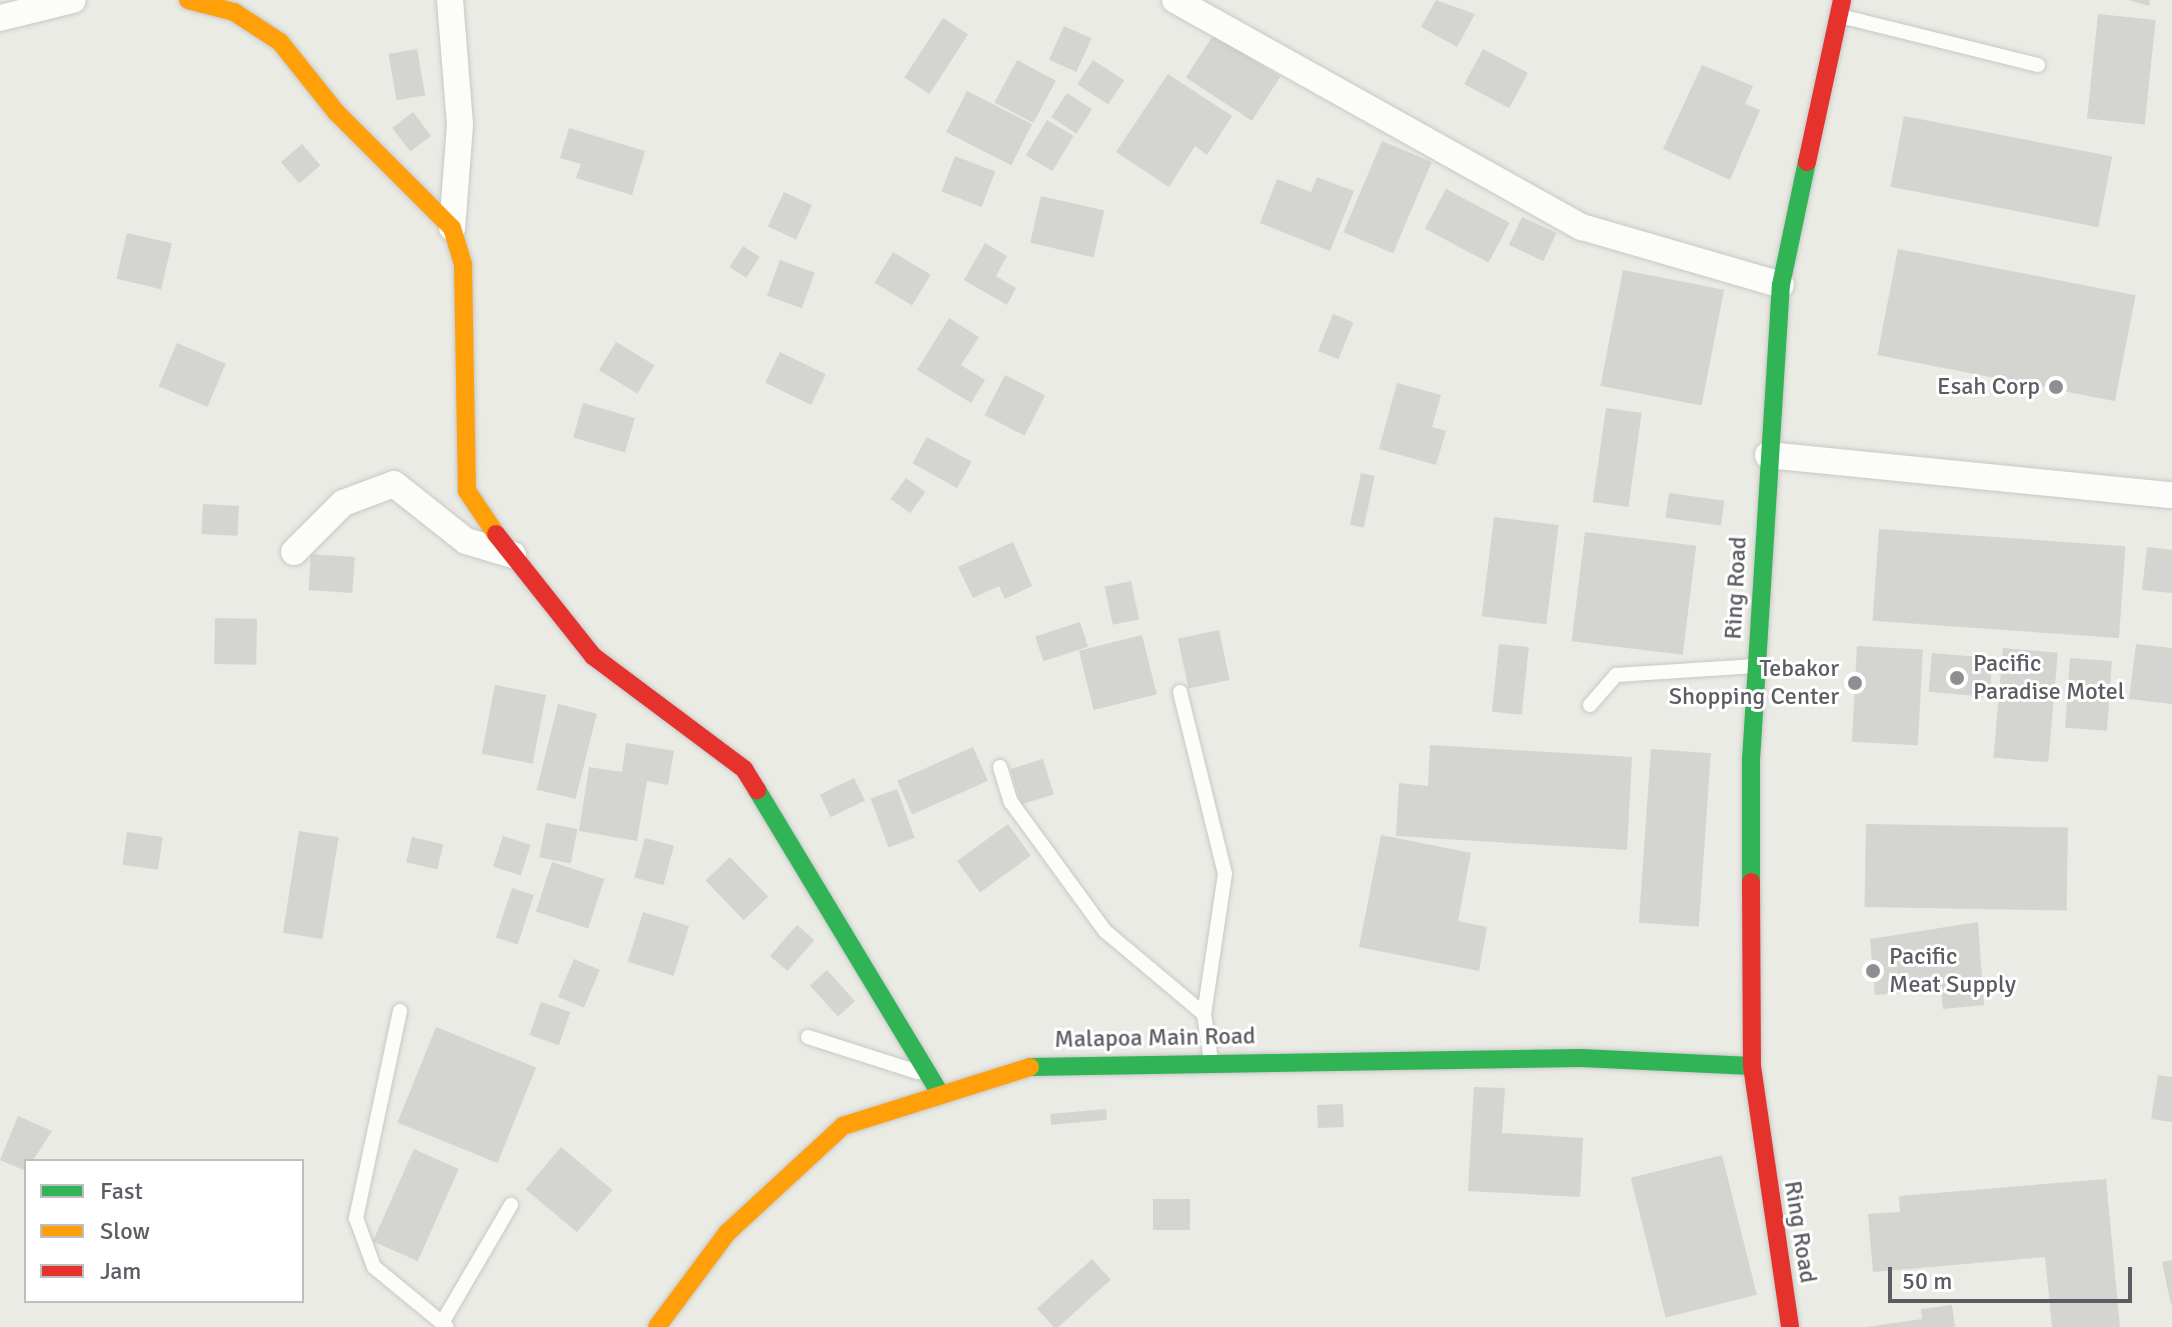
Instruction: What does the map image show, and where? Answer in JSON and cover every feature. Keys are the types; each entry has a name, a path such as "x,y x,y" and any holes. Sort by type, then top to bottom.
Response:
{"street":[{"path":"0,18 73,0"},
{"path":"188,0 234,12 280,42 336,112 452,228"},
{"path":"450,0 460,125 452,228 463,265 467,491 531,586 593,656 744,769 941,1095"},
{"path":"1175,0 1582,227 1781,285"},
{"name":"Ring Road","path":"1790,1327 1752,1066 1756,666 1781,285 1840,8"},
{"path":"1768,455 2172,495"},
{"path":"294,552 343,503 394,484 466,541 513,555"},
{"name":"Malapoa Main Road","path":"657,1327 727,1233 843,1126 1043,1063 1581,1058 1752,1066"}],"lane":[{"path":"1840,8 2038,65"},
{"path":"1590,705 1616,675 1756,666"},
{"path":"1180,692 1225,874 1204,1014 1211,1062"},
{"path":"1000,767 1011,802 1105,931 1204,1014"},
{"path":"400,1011 356,1218 374,1267 445,1325 511,1205"},
{"path":"808,1037 930,1076"}],"building":[{"path":"1436,0 1475,14 1457,47 1421,27"},
{"path":"2128,0 2150,0 2149,6"},
{"path":"2098,14 2156,20 2145,124 2087,118"},
{"path":"943,18 968,34 929,94 904,78"},
{"path":"1064,26 1091,38 1076,72 1049,60"},
{"path":"1214,34 1280,77 1252,121 1186,78"},
{"path":"417,49 425,95 397,100 388,54"},
{"path":"1483,49 1528,73 1509,108 1464,84"},
{"path":"1017,60 1056,81 1033,123 994,102"},
{"path":"1093,60 1124,80 1108,104 1077,84"},
{"path":"1702,65 1753,86 1745,104 1760,110 1730,180 1663,149"},
{"path":"1168,74 1232,116 1207,155 1195,146 1169,187 1116,152"},
{"path":"967,91 1032,124 1011,165 946,132"},
{"path":"1067,93 1092,109 1076,134 1051,117"},
{"path":"413,112 431,136 410,152 392,128"},
{"path":"1904,116 2112,156 2098,227 1890,187"},
{"path":"1047,120 1074,136 1052,171 1026,155"},
{"path":"569,128 645,151 632,195 576,178 581,164 560,158"},
{"path":"1382,141 1432,162 1393,253 1343,232"},
{"path":"302,144 320,165 299,184 281,162"},
{"path":"955,156 995,171 982,207 941,191"},
{"path":"1317,177 1354,191 1330,251 1260,223 1277,179 1311,192"},
{"path":"1446,189 1510,223 1488,263 1425,229"},
{"path":"784,192 812,205 796,240 768,226"},
{"path":"1041,196 1104,211 1094,257 1030,243"},
{"path":"1522,217 1556,233 1543,261 1509,245"},
{"path":"127,233 172,243 161,289 116,279"},
{"path":"985,243 1007,256 996,276 1016,288 1007,305 964,280"},
{"path":"743,246 760,257 746,278 729,267"},
{"path":"1898,249 2136,295 2115,401 1877,355"},
{"path":"893,252 931,275 912,306 874,283"},
{"path":"780,260 815,273 802,308 767,296"},
{"path":"1623,270 1724,290 1702,405 1600,386"},
{"path":"1333,314 1353,322 1338,359 1318,351"},
{"path":"949,318 979,337 961,365 985,380 971,403 917,370"},
{"path":"616,342 655,365 638,393 599,370"},
{"path":"177,343 226,364 207,407 159,386"},
{"path":"780,352 826,374 811,405 765,383"},
{"path":"1005,375 1045,395 1025,436 985,415"},
{"path":"1397,383 1441,395 1432,427 1446,431 1436,465 1379,449"},
{"path":"583,403 635,418 625,452 573,438"},
{"path":"1606,408 1642,413 1628,507 1593,502"},
{"path":"927,437 972,462 957,488 912,463"},
{"path":"1361,473 1375,476 1364,528 1350,525"},
{"path":"906,478 925,492 910,513 891,499"},
{"path":"1669,493 1724,501 1721,526 1666,518"},
{"path":"203,504 239,506 237,536 201,534"},
{"path":"1494,517 1559,525 1546,624 1482,616"},
{"path":"1879,529 2125,546 2119,638 1873,621"},
{"path":"1585,532 1696,546 1683,655 1572,641"},
{"path":"1013,542 1032,586 1005,599 999,586 973,598 958,567"},
{"path":"2147,547 2172,550 2172,593 2142,590"},
{"path":"311,554 355,557 352,593 308,590"},
{"path":"1131,581 1139,619 1113,625 1105,587"},
{"path":"215,618 257,619 256,665 214,664"},
{"path":"1080,622 1088,647 1043,661 1035,637"},
{"path":"1219,630 1230,680 1189,689 1178,639"},
{"path":"1142,635 1157,694 1094,710 1079,651"},
{"path":"1499,644 1529,647 1522,715 1492,712"},
{"path":"2136,644 2172,648 2172,704 2129,699"},
{"path":"1857,646 1923,649 1918,745 1852,742"},
{"path":"2003,648 2058,653 2048,762 1993,758"},
{"path":"1932,653 1993,658 1989,697 1929,692"},
{"path":"2070,658 2112,661 2107,731 2065,728"},
{"path":"495,685 546,695 533,764 482,754"},
{"path":"558,704 597,714 576,799 537,789"},
{"path":"626,743 674,751 668,785 647,781 637,841 579,831 589,767 622,772"},
{"path":"1430,745 1632,757 1627,850 1396,836 1399,783 1428,786"},
{"path":"973,747 988,781 912,815 897,781"},
{"path":"1651,749 1711,753 1699,927 1639,923"},
{"path":"1043,759 1054,794 1021,804 1010,769"},
{"path":"854,778 865,800 831,817 820,795"},
{"path":"897,789 915,838 888,847 871,799"},
{"path":"546,823 577,829 571,863 539,857"},
{"path":"1008,824 1031,856 980,893 957,861"},
{"path":"1866,824 2068,828 2067,911 1865,907"},
{"path":"299,831 339,837 322,939 283,933"},
{"path":"127,832 163,837 158,870 122,865"},
{"path":"1381,835 1471,853 1458,921 1487,927 1479,971 1359,947"},
{"path":"503,836 531,845 521,875 493,866"},
{"path":"412,837 443,844 437,870 406,862"},
{"path":"645,838 674,846 663,885 634,878"},
{"path":"730,857 768,897 744,920 706,881"},
{"path":"552,862 604,879 588,928 536,911"},
{"path":"512,888 534,895 518,945 496,937"},
{"path":"643,912 689,926 674,976 628,962"},
{"path":"1978,922 1984,1005 1943,1009 1941,990 1875,995 1870,939"},
{"path":"797,925 814,940 787,971 770,956"},
{"path":"574,959 600,970 584,1008 558,997"},
{"path":"827,970 855,1001 838,1017 810,985"},
{"path":"541,1002 570,1012 559,1045 530,1035"},
{"path":"436,1027 536,1067 498,1163 397,1122"},
{"path":"2158,1075 2172,1077 2172,1122 2151,1119"},
{"path":"1474,1087 1505,1088 1502,1133 1583,1138 1580,1197 1468,1191"},
{"path":"1343,1104 1344,1127 1318,1128 1317,1105"},
{"path":"1106,1109 1107,1120 1051,1125 1050,1114"},
{"path":"18,1116 52,1131 34,1159 24,1159 24,1170 0,1160"},
{"path":"561,1147 612,1190 577,1232 526,1189"},
{"path":"414,1149 459,1169 418,1261 373,1241"},
{"path":"1722,1155 1757,1295 1666,1317 1631,1178"},
{"path":"2106,1179 2120,1327 2052,1327 2045,1257 1873,1272 1868,1214 1900,1212 1899,1196"},
{"path":"1153,1199 1190,1199 1190,1230 1153,1230"},
{"path":"1092,1259 1111,1280 1058,1327 1054,1327 1037,1309"},
{"path":"2172,1260 2172,1305 2171,1305 2162,1262"},
{"path":"1952,1305 1955,1327 1867,1327 1922,1319 1921,1309"}],"traffic: fast":[{"path":"1751,882 1751,760 1781,285 1807,162"},
{"path":"757,790 941,1095"},
{"path":"1030,1067 1581,1058 1752,1066"}],"traffic: slow":[{"path":"188,0 234,12 280,42 336,112 452,228 463,265 467,491 496,534"},
{"path":"657,1327 727,1233 843,1126 1030,1067"}],"traffic: jam":[{"path":"1807,162 1842,0"},
{"path":"496,534 593,656 744,769 757,790"},
{"path":"1751,882 1752,1066 1790,1327"}],"place":[{"name":"Esah Corp","path":"2056,387"},
{"name":"Pacific Paradise Motel","path":"1957,678"},
{"name":"Tebakor Shopping Center","path":"1855,683"},
{"name":"Pacific Meat Supply","path":"1873,971"}]}
